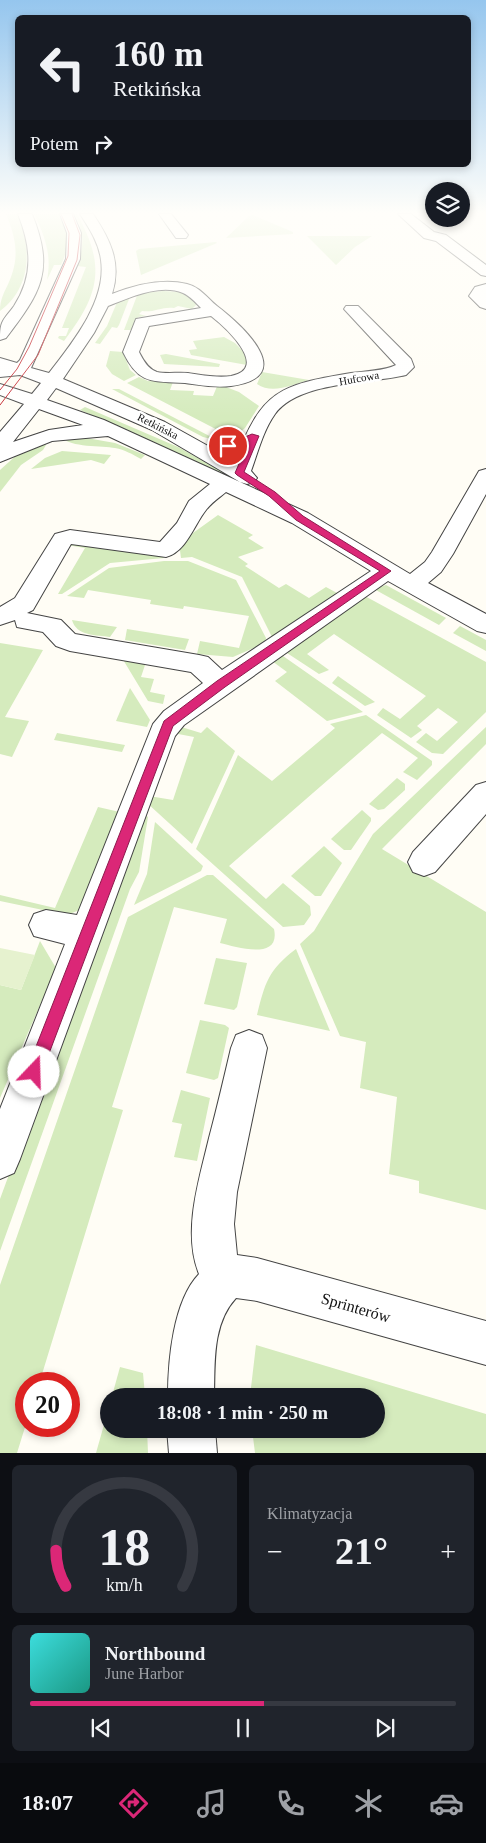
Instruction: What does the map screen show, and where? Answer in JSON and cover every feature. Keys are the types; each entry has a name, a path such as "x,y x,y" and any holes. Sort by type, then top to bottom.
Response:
{"street":[{"path":"0,335 25,300 33,282"},
{"path":"0,373 21,370 35,348 63,282"},
{"path":"0,446 89,329 102,303 108,282"},
{"path":"114,282 137,289 186,289 214,311 233,327 255,354 253,369 244,377 230,380 151,376 140,370 131,352 142,322 214,311"},
{"path":"102,303 137,289"},
{"path":"486,290 480,290 477,296 486,304"},
{"path":"0,317 25,300"},
{"name":"Hufcowa","path":"232,478 255,436 262,397 289,394 307,388 400,371 405,367 405,363 352,309"},
{"name":"Retkińska","path":"0,363 51,380 154,423 197,447 232,478"},
{"path":"21,370 35,400"},
{"path":"230,380 262,397"},
{"name":"Retkińska","path":"0,389 35,400 272,494 300,518 387,571 486,625"},
{"path":"0,456 33,440 55,434 79,431 121,435"},
{"path":"197,447 228,446 255,436"},
{"path":"412,585 433,566 442,554 486,475"},
{"path":"0,617 24,604 63,539 70,537 166,550 186,526 197,506 232,478"},
{"path":"0,1159 88,933 163,732 174,718 221,684 387,571"},
{"path":"26,621 50,625 64,640 70,642 200,664 221,684"},
{"path":"424,862 486,794"},
{"path":"46,925 88,933"},
{"path":"192,1388 196,1333 202,1312 215,1287 225,1280 216,1259 213,1224 217,1192 249,1048"},
{"name":"Sprinterów","path":"225,1280 235,1277 247,1277 486,1343"},
{"path":"192,1438 193,1453"}],"green space":[{"path":"9,282 21,282 11,301 0,311"},
{"path":"80,282 94,282 92,294 85,309 64,341 58,338 59,336 66,336 69,328 62,328"},
{"path":"183,292 197,304 192,309 178,306 142,311 139,314 146,316 138,317 132,330 124,330 138,293"},
{"path":"131,294 117,328 112,327 100,344 95,343 107,326 118,300"},
{"path":"224,337 235,343 249,357 247,365 191,355 189,350 197,349 193,341"},
{"path":"110,351 123,352 130,370 136,375 124,381 112,374 106,366"},
{"path":"166,354 220,364 219,367 164,364 160,355"},
{"path":"262,372 309,380 283,388 270,389 257,384"},
{"path":"139,377 148,381 173,382 170,390 194,391 193,395 213,396 218,384 239,392 259,406 245,428 233,438 127,383"},
{"path":"112,389 119,389 219,441 203,437"},
{"path":"85,407 178,447 234,478 231,480 158,444 80,410"},
{"path":"81,437 115,443 145,455 141,459 119,449 79,445 66,441 63,438"},
{"path":"43,441 46,445 43,450 21,465 0,492 0,470 19,453"},
{"path":"62,451 111,455 104,464 91,460 31,469 45,458"},
{"path":"218,515 253,535 248,538 264,548 238,557 248,564 245,566 279,588 286,584 309,598 326,587 337,593 272,637 242,577 192,557 181,558 179,543"},
{"path":"70,543 163,555 164,558 110,563 62,594 58,594 85,548 67,545"},
{"path":"164,561 188,561 236,580 266,638 265,643 233,657 197,654 200,641 239,648 249,616 184,606 183,609 150,604 151,600 88,590 84,598 67,596 109,568"},
{"path":"386,585 446,618 439,625 374,589"},
{"path":"363,595 486,662 486,712 443,754 432,753 416,742 426,733 437,741 458,722 438,708 417,726 422,730 411,738 377,715 383,708 400,719 426,696 334,634 307,654 329,670 319,674 287,653 286,649"},
{"path":"72,620 117,627 110,637 93,635 82,632 74,625"},
{"path":"460,626 486,640 486,651 453,633"},
{"path":"127,629 189,639 185,650 125,640"},
{"path":"0,643 43,650 5,717 29,721 12,757 0,754"},
{"path":"279,656 283,656 363,712 327,721 275,681 287,672 272,661"},
{"path":"122,658 146,662 141,677 154,679 150,692 165,695 163,704 148,701"},
{"path":"338,676 375,702 365,706 332,683"},
{"path":"130,688 150,720 147,727 116,721"},
{"path":"366,715 432,761 432,765 417,780 403,772 418,758 382,733 229,866 266,899 283,883 310,906 311,915 304,925 283,927 196,849 238,755 272,781 335,728 330,724"},
{"path":"178,726 201,733 207,727 235,751 192,844 147,803 149,796 173,800 194,737 173,733"},
{"path":"486,727 486,744 382,849 486,912 486,1210 419,1193 419,1181 389,1174 397,1097 360,1088 366,1042 340,1036 300,944 314,931 373,834"},
{"path":"57,733 125,745 122,752 54,740"},
{"path":"397,778 405,784 405,790 384,809 378,810 369,804"},
{"path":"98,807 124,813 87,907 67,915 0,901 0,895 55,908"},
{"path":"362,810 371,818 371,821 351,850 344,850 331,839"},
{"path":"142,813 148,817 139,872 130,889 0,1251 0,1199"},
{"path":"155,822 203,866 201,871 134,905 147,874"},
{"path":"324,846 342,863 321,896 315,896 291,876"},
{"path":"207,875 213,875 274,929 274,939 271,945 264,949 246,949 220,943 227,919 174,907 112,1107 123,1110 43,1372 15,1372 15,1437 22,1437 17,1453 0,1453 0,1285 128,917"},
{"path":"40,941 56,968 0,1098 0,985 21,990"},
{"path":"0,948 35,955 21,990 0,985"},
{"path":"296,949 330,1031 257,1015 265,986 273,971"},
{"path":"216,958 247,963 237,1007 234,1010 204,1004"},
{"path":"200,1020 225,1025 229,1028 218,1078 214,1080 186,1073"},
{"path":"181,1090 210,1098 197,1161 174,1157 182,1124 172,1122"},
{"path":"256,1345 486,1414 486,1453 255,1453 253,1438 385,1438 385,1388 251,1388"},
{"path":"120,1367 143,1373 144,1388 114,1388"},
{"path":"100,1438 147,1438 148,1453 96,1453"}],"tram line":[{"path":"0,390 17,369 29,347 57,282"},
{"path":"0,405 38,355 68,282"}],"route":[{"path":"34,1072 163,732 168,724 221,684 387,571 300,518 272,494 240,473 255,436 238,444 228,446"}]}
